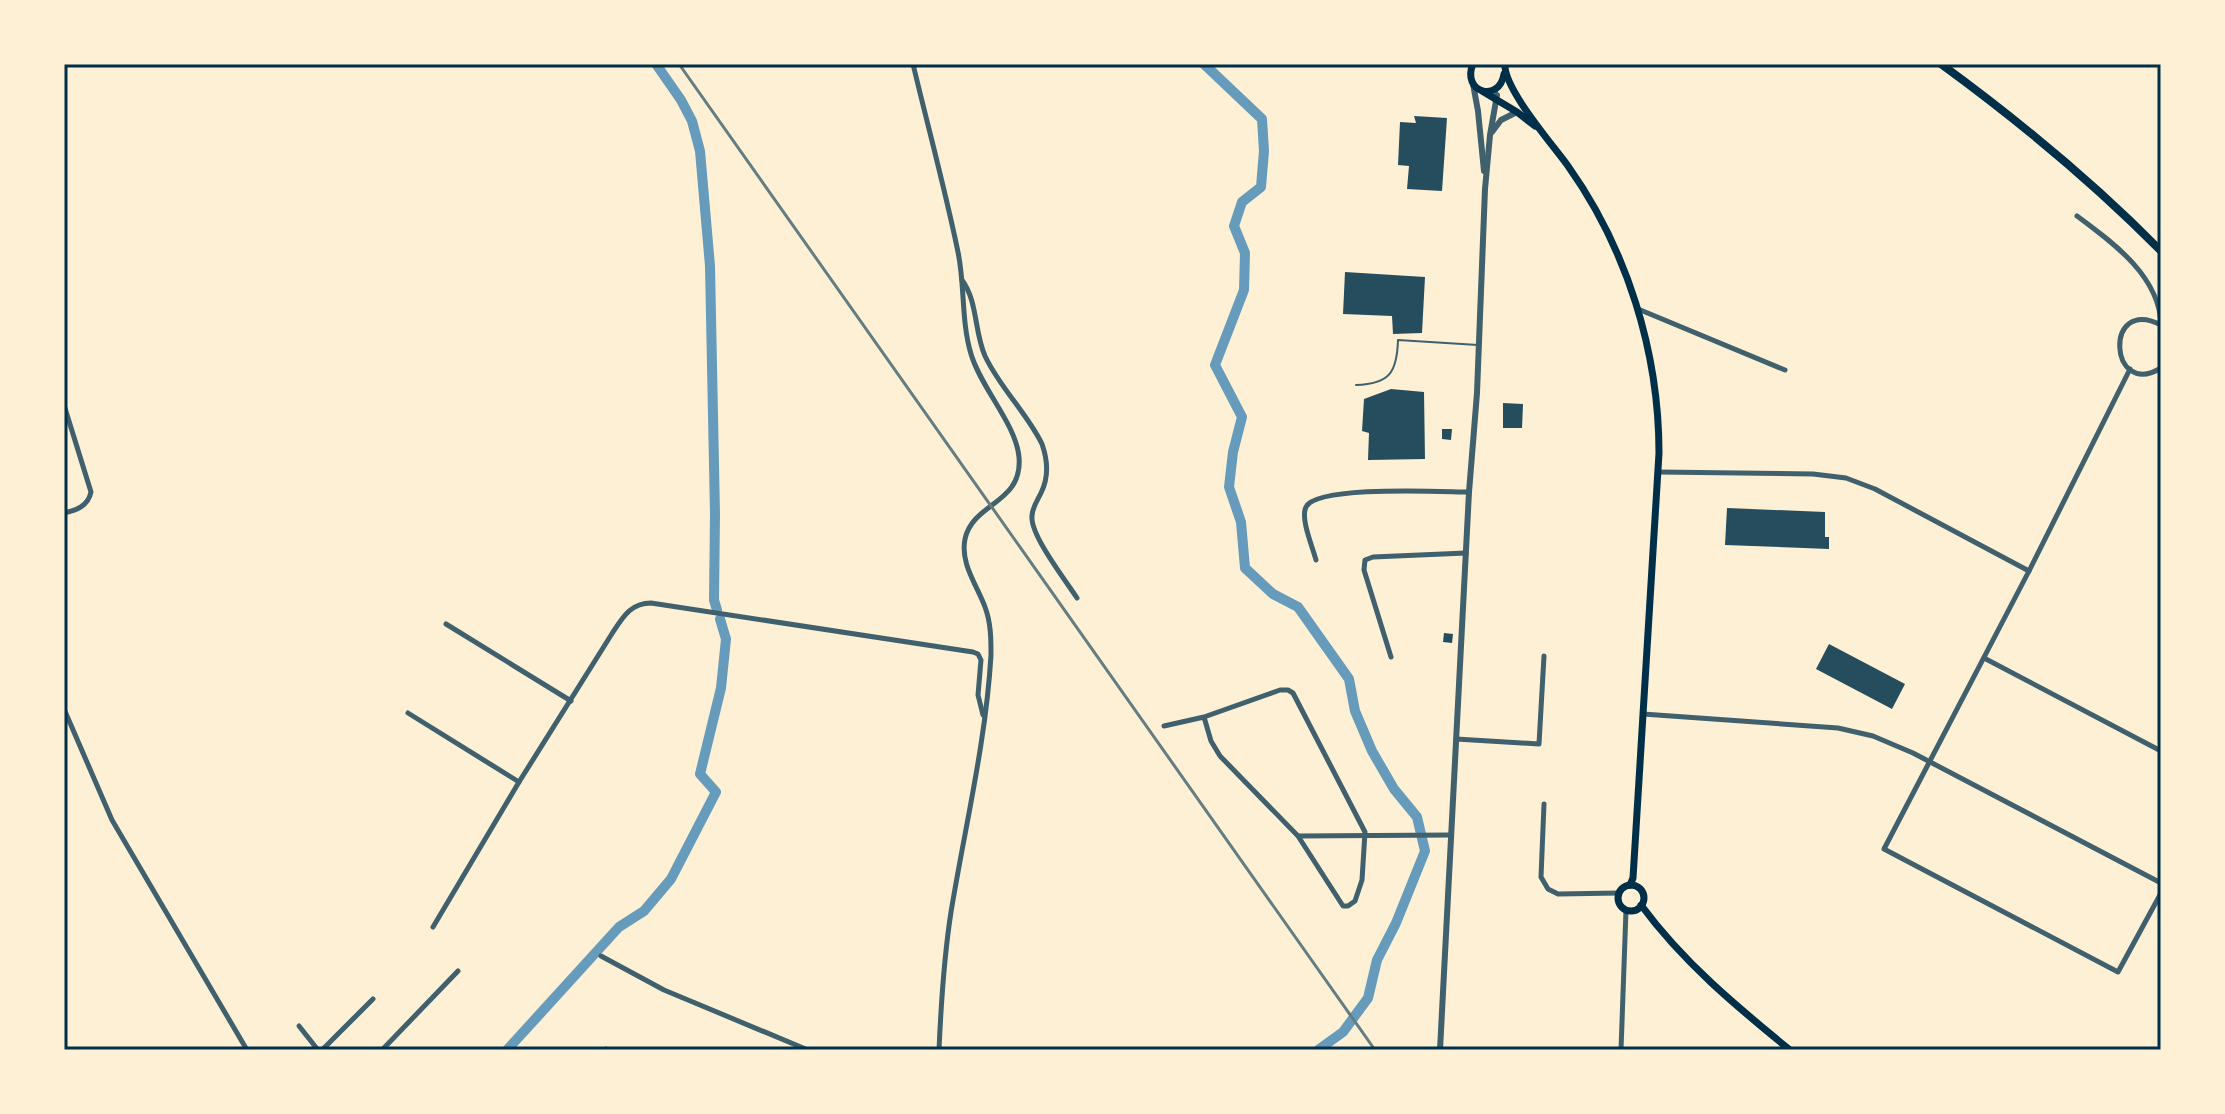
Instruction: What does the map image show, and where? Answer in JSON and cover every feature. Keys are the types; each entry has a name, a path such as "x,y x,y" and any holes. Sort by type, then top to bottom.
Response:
{"main road":[{"path":"1465,64 1472,68 1473,84 1540,130"},
{"path":"1941,64 2070,165 2161,251"},
{"path":"1481,91 1498,88 1502,83 1504,67"},
{"path":"1504,67 1540,130 1572,171 1615,249 1637,309 1656,398 1658,472 1633,878 1630,885"},
{"path":"1630,885 1638,887 1643,894 1641,905 1633,911 1626,910 1618,901 1619,893 1630,885"},
{"path":"1641,905 1704,977 1790,1050"}],"street":[{"path":"913,64 958,253 967,338 973,360 1014,438 1019,455 1016,480 1011,490 971,526 965,544 966,563 984,605 991,634 990,669 948,935 939,1050"},
{"path":"1473,84 1485,189"},
{"path":"1440,1050 1485,189 1498,88"},
{"path":"1490,135 1501,120 1517,112"},
{"path":"2077,216 2107,238 2141,274 2156,300 2161,325"},
{"path":"961,279 970,295 980,344 987,359 1042,444 1047,469 1032,514 1032,524 1077,598"},
{"path":"1637,309 1785,370"},
{"path":"2161,325 2143,320 2133,322 2120,336 2118,345 2123,363 2130,369 2148,373 2161,368"},
{"path":"2130,369 1884,849 2118,972 2161,893"},
{"path":"64,405 91,492 83,506 64,513"},
{"path":"1658,472 1813,474 1846,478 1875,489 2029,571"},
{"path":"1316,560 1304,517 1306,506 1312,501 1359,492 1469,492"},
{"path":"1391,657 1364,570 1365,560 1373,557 1466,553"},
{"path":"433,927 519,782 623,618 640,604 973,652 981,660 978,695 984,716"},
{"path":"446,624 571,701"},
{"path":"1456,739 1539,744 1544,656"},
{"path":"1984,658 2161,751"},
{"path":"1164,726 1204,717 1282,690 1293,693 1366,836 1362,880 1355,901 1343,906 1298,836 1223,760 1211,741 1204,717"},
{"path":"64,709 109,815 247,1050"},
{"path":"408,713 519,782"},
{"path":"1642,714 1845,729 1885,741 2161,883"},
{"path":"1544,804 1541,877 1545,886 1558,894 1619,893"},
{"path":"1298,836 1451,835"},
{"path":"1621,1050 1626,910"},
{"path":"601,956 664,990 808,1050"},
{"path":"382,1050 458,971"},
{"path":"299,1026 320,1050 373,999"}],"lane":[{"path":"1356,385 1376,383 1392,371 1397,362 1398,340 1479,345"}],"building":[{"path":"1414,116 1447,118 1442,191 1407,189 1409,166 1398,165 1400,122 1416,123"},
{"path":"1345,272 1425,277 1422,333 1393,334 1392,316 1343,314"},
{"path":"1391,389 1424,392 1425,459 1368,460 1369,433 1362,431 1364,399"},
{"path":"1503,403 1523,404 1522,428 1503,428"},
{"path":"1442,429 1452,429 1451,440 1442,439"},
{"path":"1727,508 1825,512 1825,537 1829,537 1829,549 1725,545"},
{"path":"1444,633 1453,634 1452,643 1443,642"},
{"path":"1829,644 1905,684 1892,709 1816,669"}],"waterway":[{"path":"656,64 692,121 700,151 710,266 714,600 717,610"},
{"path":"1204,64 1262,119 1264,151 1261,187 1242,202 1234,226 1245,253 1244,290 1215,365 1242,417 1233,452 1229,487 1241,522 1245,568 1273,594 1298,607 1349,679 1355,711 1372,751 1394,789 1417,817 1425,851 1396,923 1377,960 1368,998 1343,1032 1318,1050"},
{"path":"507,1050 619,927 644,911 671,879 716,792 700,774 721,688 726,639 720,619"}],"railway":[{"path":"679,64 1375,1050"}]}
